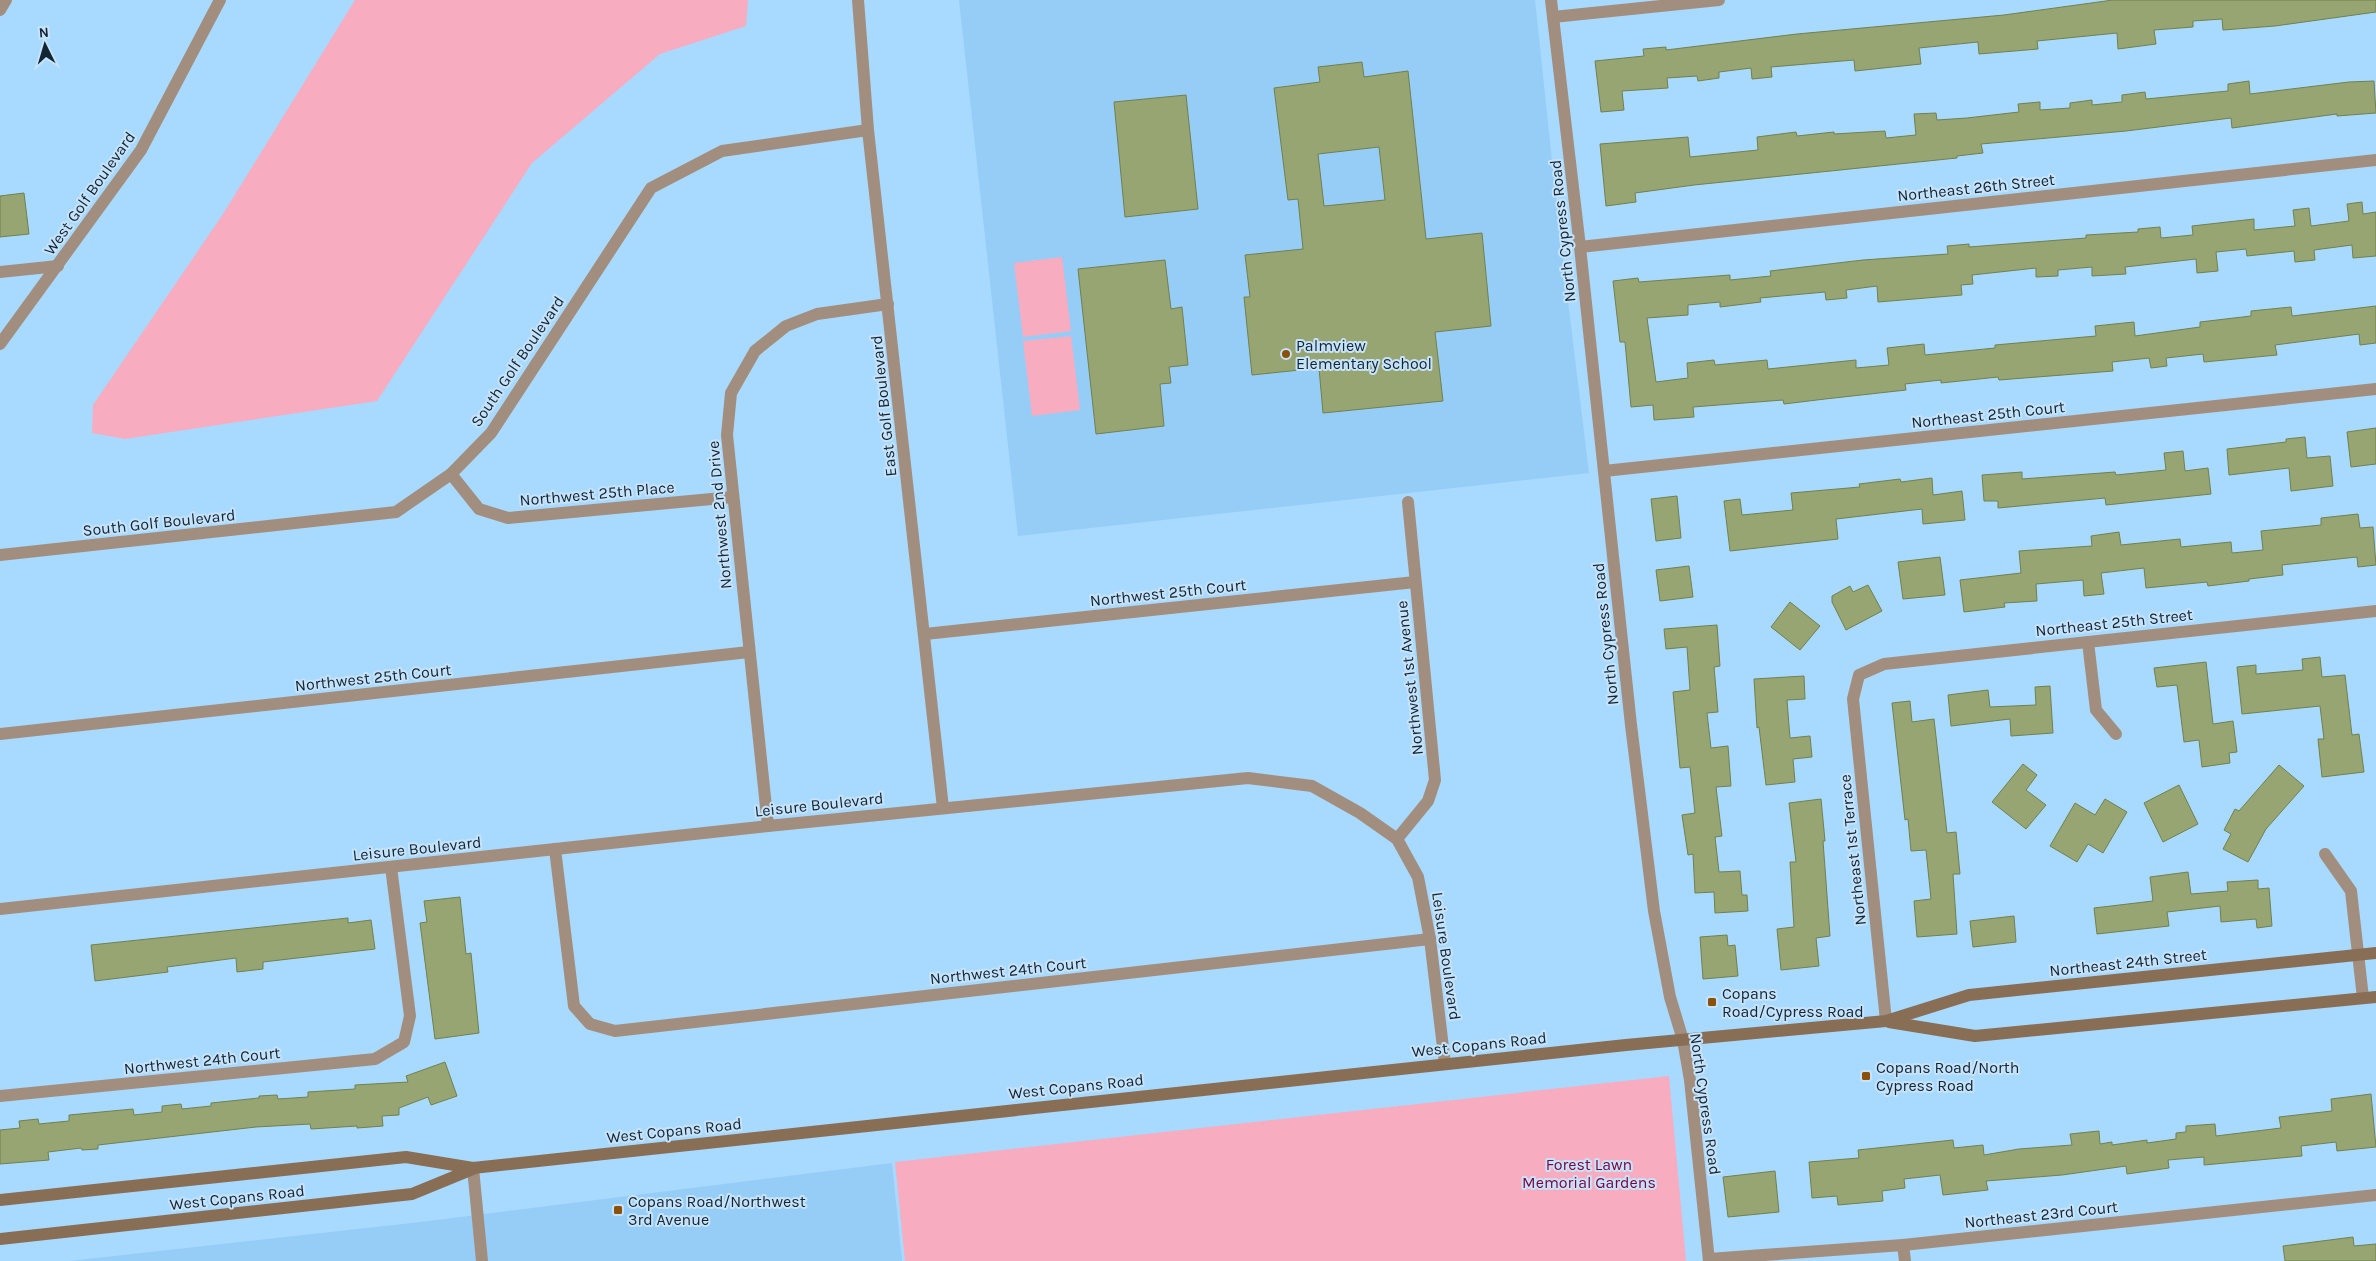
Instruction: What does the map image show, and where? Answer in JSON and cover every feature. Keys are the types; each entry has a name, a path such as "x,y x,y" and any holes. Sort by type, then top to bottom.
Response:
{"main road":[{"name":"Northeast 24th Street","path":"1683,1040 1886,1021 1969,995 2376,953"},
{"name":"Northeast 24th Street","path":"1886,1021 1975,1036 2370,997"},
{"name":"West Copans Road","path":"0,1200 406,1157 473,1168 1683,1040"},
{"name":"West Copans Road","path":"0,1239 412,1194 473,1168"}],"street":[{"path":"0,10 6,0"},
{"name":"West Golf Boulevard","path":"0,344 141,150 220,0"},
{"name":"East Golf Boulevard","path":"858,0 868,130 943,808"},
{"name":"North Cypress Road","path":"1551,0 1580,247 1630,715 1654,911 1670,997 1683,1040 1690,1080 1709,1260"},
{"path":"1553,17 1719,0"},
{"name":"South Golf Boulevard","path":"0,555 396,512 451,474 491,432 651,188 722,151 868,130"},
{"name":"Northeast 26th Street","path":"1580,247 2376,160"},
{"path":"0,272 58,266"},
{"name":"Northwest 2nd Drive","path":"768,826 727,435 731,393 755,351 786,326 817,314 888,304"},
{"name":"Northeast 25th Court","path":"1604,471 2376,389"},
{"name":"Northwest 25th Place","path":"451,474 479,509 508,518 733,497"},
{"name":"Northwest 1st Avenue","path":"1397,839 1428,800 1435,780 1408,502"},
{"name":"Northwest 25th Court","path":"925,634 1415,582"},
{"name":"Northeast 25th Street","path":"1859,675 1884,664 2376,611"},
{"path":"2088,642 2096,710 2116,734"},
{"name":"Northwest 25th Court","path":"0,734 749,652"},
{"name":"Northeast 1st Terrace","path":"1859,675 1852,699 1886,1021"},
{"name":"Leisure Boulevard","path":"0,909 768,826 1248,778 1312,786 1360,813 1397,839 1418,877 1430,939 1445,1064"},
{"name":"Northwest 24th Court","path":"555,849 574,1006 590,1024 615,1031 1430,939"},
{"path":"2325,854 2351,891 2358,954 2370,997"},
{"name":"Northwest 24th Court","path":"0,1096 375,1058 404,1042 410,1016 391,867"},
{"path":"473,1168 482,1261"},
{"name":"Northeast 23rd Court","path":"1709,1260 1903,1245 2376,1196"},
{"path":"1903,1245 1905,1261"}],"shaded area":[{"name":"Palmview Elementary School","path":"959,0 1535,0 1560,236 1589,473 1018,536"},
{"path":"892,1163 902,1261 70,1261 421,1222"}],"green space":[{"path":"355,0 748,0 746,26 660,54 532,163 377,401 125,439 92,433 93,405 223,214"},
{"path":"1062,257 1071,331 1023,337 1014,263"},
{"path":"1071,336 1080,410 1032,416 1023,341"},
{"name":"Forest Lawn Memorial Gardens","path":"1669,1076 1686,1261 905,1261 895,1162"}],"building":[{"path":"2113,0 2376,0 2376,12 2275,26 2223,30 2222,19 2193,21 2193,27 2154,30 2156,44 2118,49 2117,33 2037,41 2038,49 1979,54 1978,42 1919,48 1921,64 1855,71 1854,60 1771,67 1772,77 1752,79 1751,68 1719,72 1719,78 1698,81 1697,76 1667,78 1668,88 1622,91 1624,110 1601,112 1595,61 1644,56 1643,49 1666,47 1666,50 1797,34 2004,15"},
{"path":"1362,62 1364,77 1408,71 1426,239 1482,233 1491,326 1435,332 1443,401 1323,413 1319,368 1252,375 1244,297 1250,297 1245,255 1303,249 1298,199 1288,200 1274,88 1320,82 1318,67","holes":["1379,147 1385,200 1324,206 1318,154"]},
{"path":"2249,81 2250,94 2349,82 2374,81 2376,113 2337,116 2337,114 2232,128 2231,118 2126,131 1981,144 1983,153 1957,156 1957,158 1694,185 1635,193 1636,202 1606,206 1600,144 1688,137 1690,157 1758,150 1757,137 1796,132 1797,136 1834,132 1834,134 1885,131 1886,138 1916,135 1914,114 1936,113 1937,120 1967,118 2019,112 2018,104 2040,102 2040,110 2070,108 2070,103 2092,100 2092,105 2122,102 2122,95 2145,92 2146,99 2228,91 2228,84"},
{"path":"1186,95 1198,209 1125,217 1114,102"},
{"path":"24,193 29,234 0,237 0,196"},
{"path":"2362,202 2363,214 2376,212 2376,256 2353,258 2352,245 2314,250 2315,260 2295,262 2294,251 2247,256 2246,249 2216,252 2218,271 2197,273 2196,259 2125,267 2126,274 2092,276 2092,267 2058,270 2058,276 2036,277 2036,268 1972,275 1973,284 1961,285 1962,295 1878,302 1877,286 1846,290 1847,298 1826,300 1825,292 1760,298 1761,302 1720,307 1720,302 1688,305 1688,315 1647,318 1656,382 1688,378 1687,363 1714,360 1715,365 1767,360 1768,369 1856,360 1856,368 1889,365 1887,348 1924,344 1925,355 1995,348 1995,345 2096,336 2095,326 2134,322 2135,336 2200,327 2200,322 2251,316 2251,311 2291,307 2292,316 2376,306 2376,343 2360,345 2359,334 2275,345 2277,355 2204,362 2203,354 2166,358 2167,366 2151,368 2149,358 2112,362 2113,371 1999,380 1998,377 1941,383 1941,380 1905,384 1906,390 1784,404 1783,400 1693,407 1694,417 1654,420 1653,405 1631,407 1625,342 1620,342 1613,281 1638,278 1639,282 1730,275 1730,280 1771,276 1770,271 1863,260 1948,254 1947,246 1969,244 1969,247 2086,238 2086,235 2138,232 2138,229 2160,227 2161,238 2193,235 2192,226 2254,219 2254,230 2295,226 2293,210 2309,208 2311,226 2349,221 2347,204"},
{"path":"1165,260 1171,309 1182,307 1188,365 1169,367 1171,383 1160,384 1164,426 1096,434 1078,269"},
{"path":"2376,428 2376,464 2351,467 2347,432"},
{"path":"2305,437 2307,458 2330,456 2333,486 2291,491 2289,468 2229,475 2227,449 2286,442 2286,439"},
{"path":"2183,451 2185,471 2208,468 2211,494 2106,505 2105,498 1998,508 1998,501 1984,501 1982,475 2022,472 2022,479 2115,472 2116,475 2166,470 2164,453"},
{"path":"1932,478 1933,495 1962,491 1965,520 1923,524 1922,509 1836,519 1838,539 1730,551 1724,501 1740,499 1742,515 1793,510 1791,493 1860,487 1859,484 1900,479 1901,482"},
{"path":"1677,496 1681,538 1656,541 1651,499"},
{"path":"2358,514 2360,528 2373,527 2376,565 2358,567 2357,557 2282,565 2283,575 2249,579 2249,581 2208,586 2207,582 2146,588 2144,568 2101,573 2104,594 2084,596 2083,580 2036,584 2037,601 2004,603 2005,607 1964,612 1960,580 2021,573 2019,551 2092,546 2091,536 2119,532 2121,545 2180,539 2181,547 2231,542 2232,553 2263,550 2261,531 2321,525 2321,518"},
{"path":"1940,557 1945,595 1903,599 1898,562"},
{"path":"1689,566 1693,597 1660,601 1656,570"},
{"path":"1868,585 1882,611 1846,630 1832,602 1832,596 1850,586 1853,592"},
{"path":"1790,602 1820,626 1800,650 1771,627"},
{"path":"1717,625 1720,666 1714,667 1718,712 1707,713 1711,748 1728,746 1731,786 1716,787 1722,836 1715,837 1719,872 1740,871 1742,895 1747,895 1748,911 1715,913 1714,892 1695,893 1693,854 1688,855 1682,815 1695,813 1690,767 1680,768 1673,692 1690,690 1687,647 1666,649 1664,629"},
{"path":"2320,657 2322,677 2345,675 2352,735 2359,734 2364,772 2322,777 2318,739 2324,739 2320,706 2242,714 2237,667 2256,665 2256,674 2303,670 2302,659"},
{"path":"2206,662 2213,724 2233,721 2237,752 2229,753 2230,763 2202,767 2199,740 2184,742 2177,685 2157,687 2154,668"},
{"path":"1804,676 1805,699 1787,700 1790,738 1810,736 1812,757 1793,759 1795,782 1766,785 1759,727 1757,728 1754,679"},
{"path":"2050,686 2053,733 2011,736 2010,719 1951,726 1948,695 1988,690 1990,707 2036,705 2035,687"},
{"path":"1910,701 1912,722 1934,719 1947,833 1956,832 1960,874 1953,874 1957,934 1917,937 1914,901 1931,899 1926,850 1911,851 1908,819 1905,820 1892,703"},
{"path":"2023,764 2037,775 2026,790 2046,805 2026,829 1992,802"},
{"path":"2279,765 2304,786 2266,829 2248,862 2223,849 2231,834 2224,830 2235,809 2239,811"},
{"path":"2179,785 2198,824 2163,842 2144,803"},
{"path":"1821,799 1830,936 1816,938 1819,966 1781,970 1777,929 1794,927 1790,862 1796,862 1789,803"},
{"path":"2105,799 2127,812 2103,853 2088,844 2077,862 2050,846 2075,803 2095,815"},
{"path":"2188,872 2191,894 2228,891 2227,882 2258,880 2258,889 2269,888 2272,926 2257,928 2256,919 2221,922 2220,906 2167,912 2169,926 2097,934 2094,908 2153,901 2150,877"},
{"path":"460,897 466,954 471,953 479,1033 435,1039 420,923 427,922 424,901"},
{"path":"2014,916 2016,942 1973,947 1970,921"},
{"path":"348,918 348,923 371,920 375,949 263,962 263,969 237,972 236,958 167,967 168,972 95,981 91,945"},
{"path":"1727,935 1728,946 1735,945 1738,976 1703,979 1700,937"},
{"path":"445,1062 457,1096 431,1105 428,1097 399,1108 399,1115 382,1116 383,1126 311,1129 310,1124 256,1127 98,1145 98,1149 82,1150 81,1148 48,1152 49,1160 0,1164 0,1130 20,1128 19,1121 38,1119 39,1124 69,1121 69,1115 133,1109 134,1115 162,1112 162,1106 181,1104 182,1109 211,1106 211,1103 259,1098 259,1096 277,1095 278,1099 308,1097 308,1092 355,1089 355,1085 408,1082 406,1076"},
{"path":"2371,1094 2376,1147 2337,1151 2336,1142 2301,1146 2302,1156 2204,1165 2204,1157 2168,1160 2169,1168 2127,1174 2126,1166 2062,1175 1986,1181 1988,1190 1943,1195 1940,1175 1904,1179 1905,1188 1882,1191 1883,1201 1838,1205 1837,1196 1812,1198 1809,1162 1859,1158 1858,1150 1953,1140 1954,1148 1983,1145 1984,1155 2019,1149 2072,1145 2070,1134 2099,1131 2100,1144 2112,1142 2112,1145 2147,1140 2147,1143 2176,1139 2176,1133 2186,1132 2186,1126 2215,1124 2216,1136 2281,1128 2279,1117 2332,1111 2331,1099"},
{"path":"1775,1171 1779,1212 1728,1217 1723,1177"},
{"path":"2353,1237 2354,1246 2376,1244 2376,1261 2285,1261 2283,1246"}],"place":[{"name":"Palmview Elementary School","path":"1286,354"},
{"name":"Copans Road/Cypress Road","path":"1712,1002"},
{"name":"Copans Road/North Cypress Road","path":"1866,1076"},
{"name":"Copans Road/Northwest 3rd Avenue","path":"618,1210"}]}
